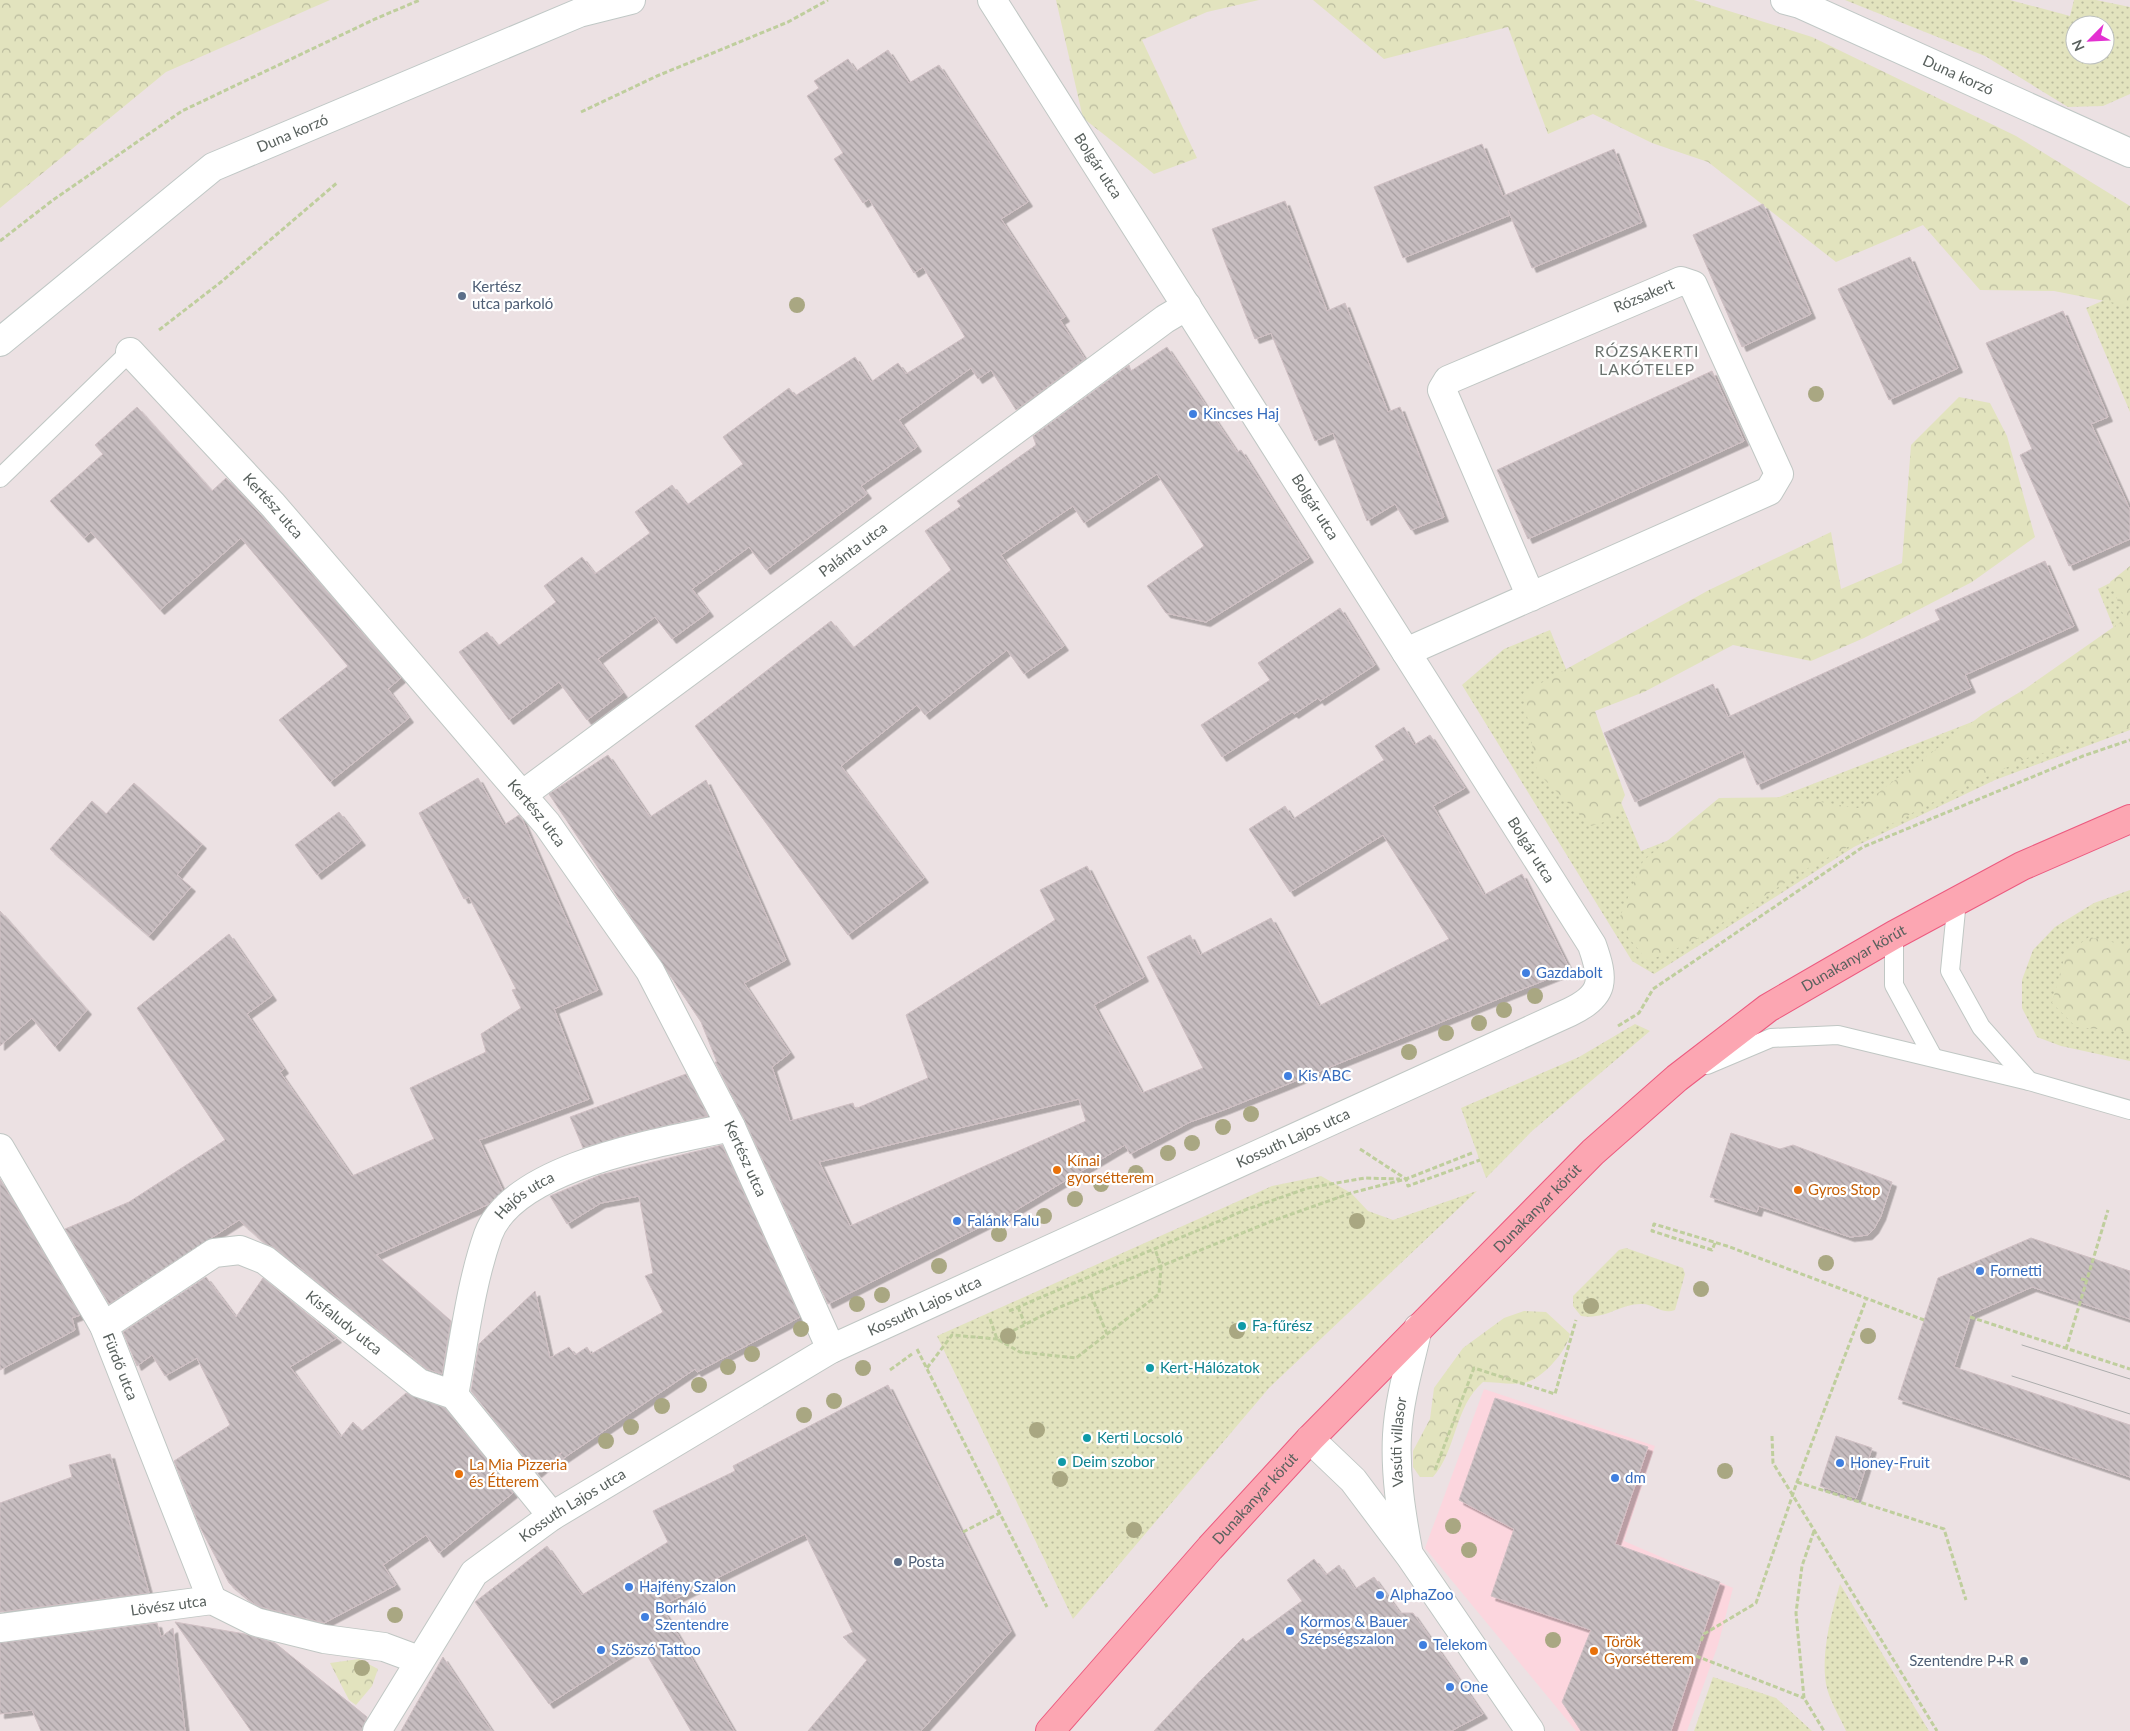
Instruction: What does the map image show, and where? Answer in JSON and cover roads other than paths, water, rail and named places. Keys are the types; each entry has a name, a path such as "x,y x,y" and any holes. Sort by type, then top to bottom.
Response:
{"main road":[{"name":"Dunakanyar körút","path":"1050,1731 1210,1548 1310,1439 1593,1152 1676,1078 1768,1008 1894,934 2022,866 2130,819"}],"street":[{"name":"Duna korzó","path":"0,342 213,167 579,13 631,0"},
{"name":"Bolgár utca","path":"992,0 1592,945 1602,977 1592,1000 1570,1012"},
{"name":"Duna korzó","path":"1785,0 1800,4 2130,153"},
{"name":"Rózsakert","path":"1406,652 1531,597 1769,491 1778,474 1693,285 1681,281 1448,380 1442,390 1531,597"},
{"name":"Palánta utca","path":"522,795 1134,343 1187,306"},
{"name":"Kertész utca","path":"130,352 274,505 547,824 650,971 731,1127 831,1349"},
{"name":"Kossuth Lajos utca","path":"377,1731 419,1660 474,1574 552,1516 831,1349 1570,1012"},
{"name":"Hajós utca","path":"454,1396 488,1234 500,1216 538,1184 564,1170 619,1152 731,1127"},
{"name":"Fürdő utca","path":"0,1148 104,1326 212,1600"},
{"name":"Kisfaludy utca","path":"104,1326 214,1252 240,1250 265,1260 420,1383 454,1396 552,1516"},
{"name":"Vasúti villasor","path":"1410,1556 1398,1486 1397,1434 1403,1392 1418,1328"},
{"name":"Vasúti villasor","path":"1310,1439 1353,1480 1410,1556 1530,1731"},
{"name":"Lövész utca","path":"0,1628 212,1600 256,1622 324,1639 384,1647 419,1660"}],"lane":[{"path":"0,478 130,352"},
{"path":"1957,900 1950,971 1981,1027 2029,1081"},
{"path":"1894,934 1894,984 1933,1057"},
{"path":"1676,1078 1771,1038 1838,1035 2029,1081 2130,1110"}],"tram line":[{"path":"2022,1345 2130,1379"},
{"path":"2012,1376 2130,1414"}],"place":[{"name":"Kertész utca parkoló","path":"462,296"},
{"name":"Kincses Haj","path":"1193,414"},
{"name":"Gazdabolt","path":"1526,973"},
{"name":"Kis ABC","path":"1288,1076"},
{"name":"Kínai gyorsétterem","path":"1057,1170"},
{"name":"Gyros Stop","path":"1798,1190"},
{"name":"Falánk Falu","path":"957,1221"},
{"name":"Fornetti","path":"1980,1271"},
{"name":"Fa-fűrész","path":"1242,1326"},
{"name":"Kert-Hálózatok","path":"1150,1368"},
{"name":"Kerti Locsoló","path":"1087,1438"},
{"name":"Deim szobor","path":"1062,1462"},
{"name":"Honey-Fruit","path":"1840,1463"},
{"name":"La Mia Pizzeria és Étterem","path":"459,1474"},
{"name":"dm","path":"1615,1478"},
{"name":"Posta","path":"898,1562"},
{"name":"Hajfény Szalon","path":"629,1587"},
{"name":"AlphaZoo","path":"1380,1595"},
{"name":"Borháló Szentendre","path":"645,1617"},
{"name":"Kormos & Bauer Szépségszalon","path":"1290,1631"},
{"name":"Telekom","path":"1423,1645"},
{"name":"Szöszó Tattoo","path":"601,1650"},
{"name":"Török Gyorsétterem","path":"1594,1651"},
{"name":"Szentendre P+R","path":"2024,1661"},
{"name":"One","path":"1450,1687"}],"district":[{"name":"RÓZSAKERTI LAKÓTELEP","path":"1647,360"}]}
